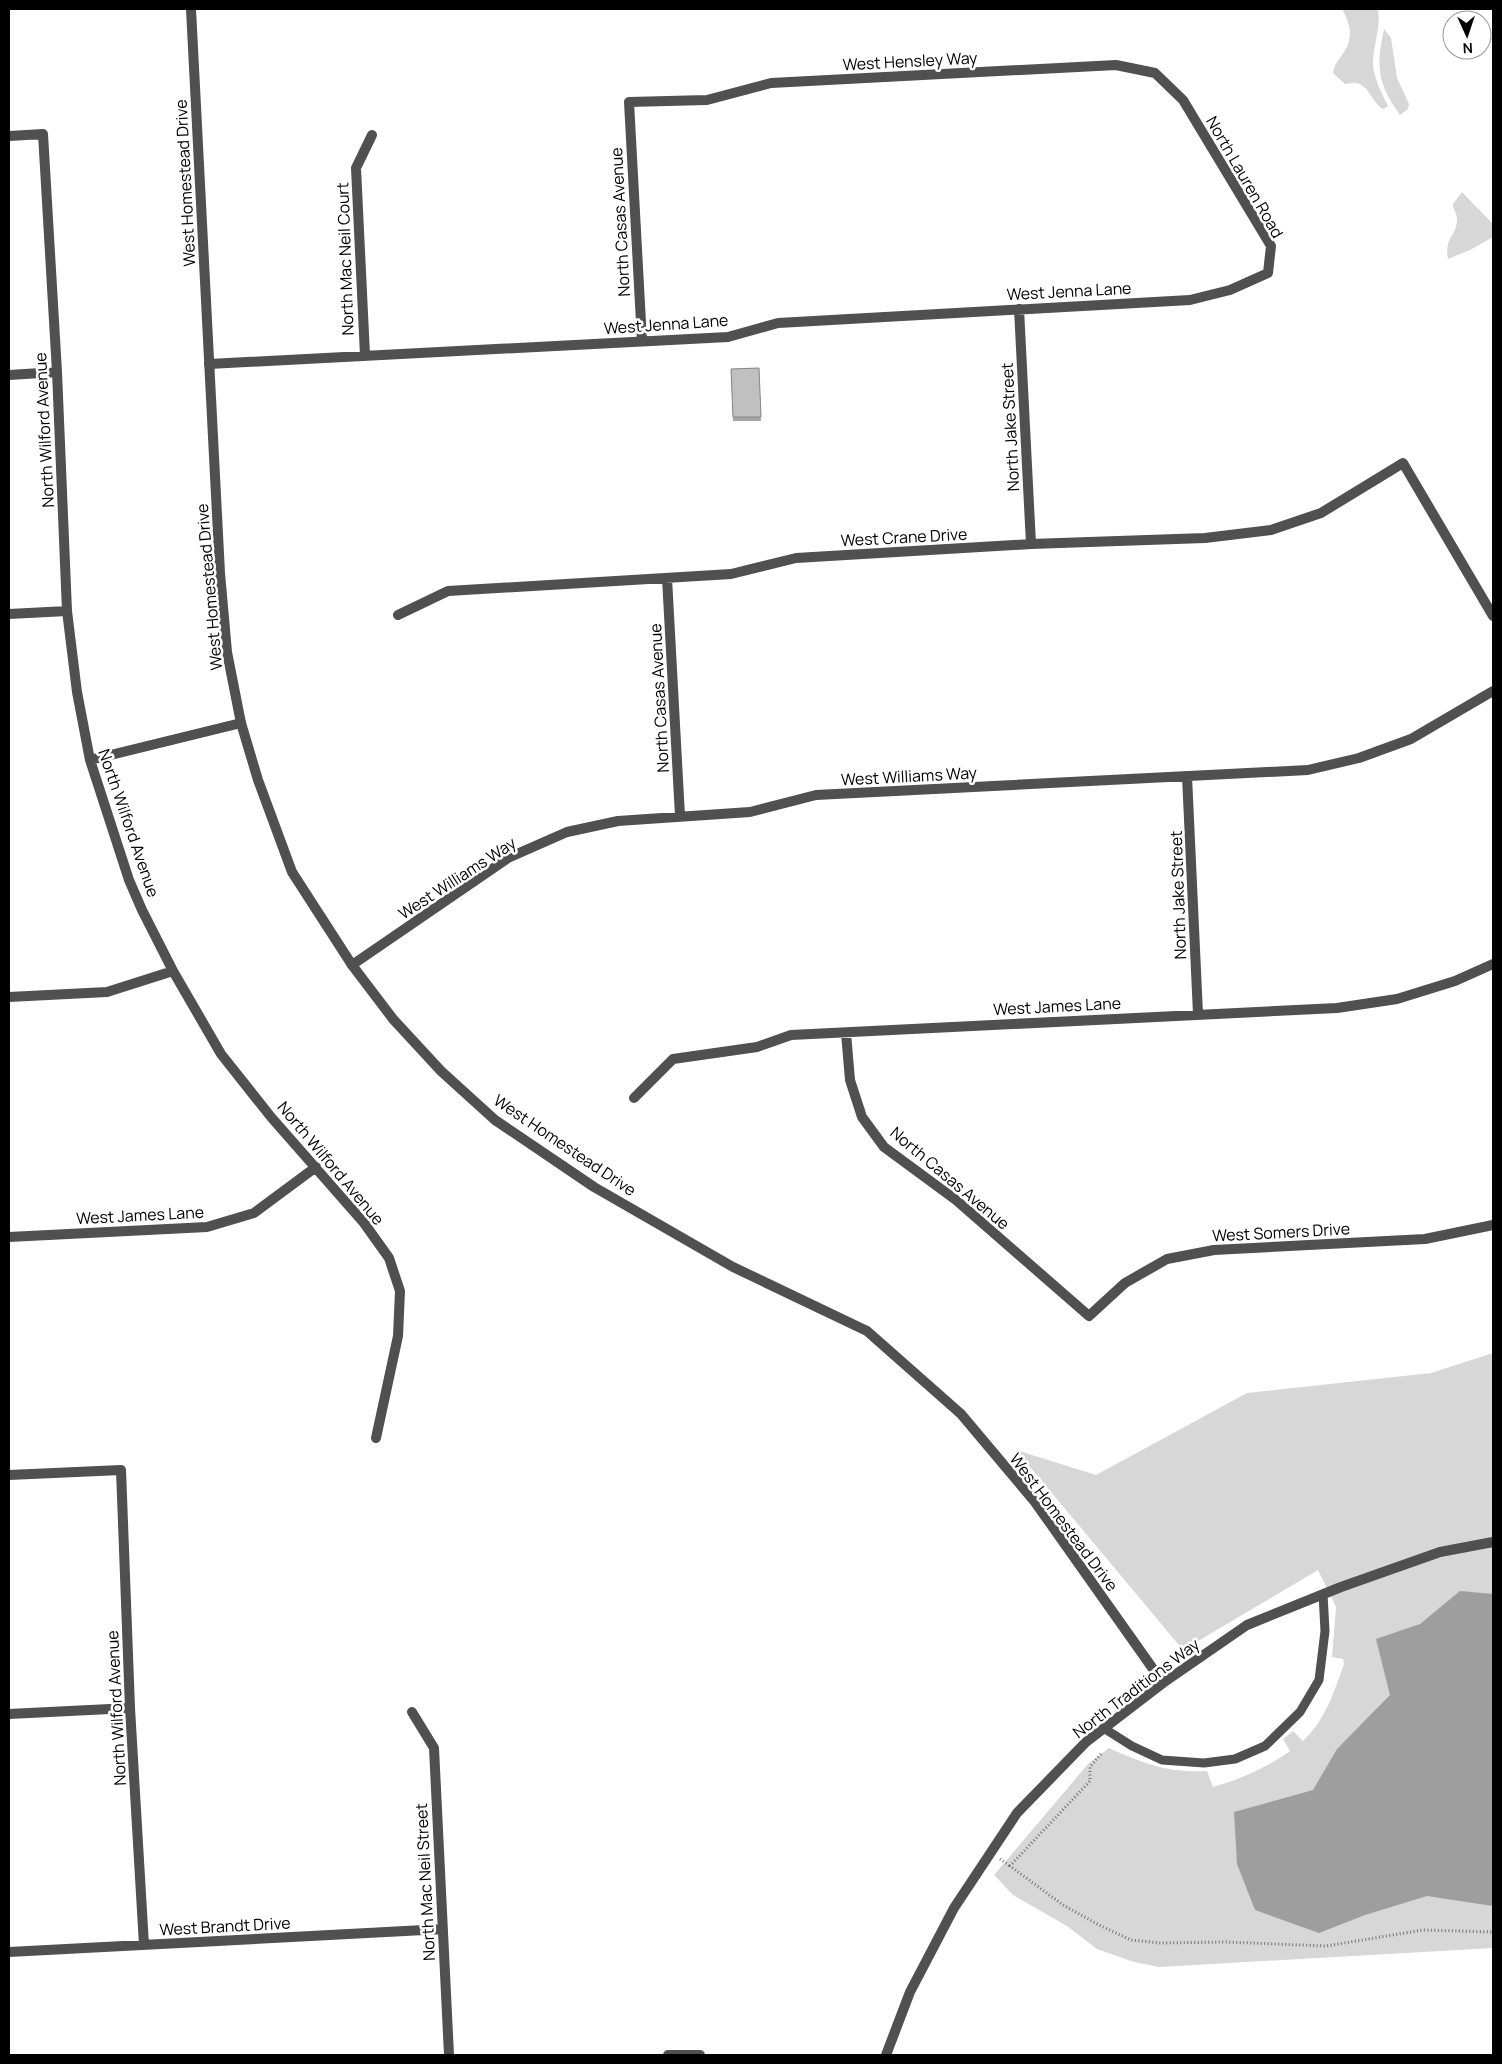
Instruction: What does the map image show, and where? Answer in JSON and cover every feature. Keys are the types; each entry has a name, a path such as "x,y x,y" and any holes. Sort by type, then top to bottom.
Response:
{"street":[{"name":"West Homestead Drive","path":"191,9 209,364 227,652 240,723 258,780 292,872 352,965 393,1019 441,1072 495,1120 594,1187 733,1267 867,1331 961,1414 1035,1502 1163,1683"},
{"name":"West Hensley Way","path":"629,102 707,100 771,83 1116,65 1155,73 1183,100"},
{"name":"North Lauren Road","path":"1183,100 1271,246 1268,272"},
{"name":"North Casas Avenue","path":"629,102 642,341"},
{"name":"North Wilford Avenue","path":"9,136 43,134 57,372 67,610 77,692 90,760 129,880 173,971 221,1054 271,1117 364,1223 389,1258 400,1291 398,1336 376,1438"},
{"name":"North Mac Neil Court","path":"364,356 356,168 372,135"},
{"name":"West Jenna Lane","path":"209,364 728,337 778,323 1190,300 1230,290 1268,272"},
{"name":"North Jake Street","path":"1019,309 1031,544"},
{"path":"9,375 57,372"},
{"name":"West Crane Drive","path":"398,615 448,591 731,574 796,558 1031,544 1205,538 1271,530 1321,513 1403,463 1493,616"},
{"name":"North Casas Avenue","path":"667,578 680,816"},
{"path":"9,614 67,610"},
{"name":"West Williams Way","path":"352,965 508,858 567,832 618,821 750,812 816,796 1308,770 1359,758 1411,739 1493,691"},
{"path":"90,760 240,723"},
{"name":"North Jake Street","path":"1188,776 1198,1014"},
{"name":"West James Lane","path":"634,1098 674,1059 757,1047 791,1036 1336,1008 1397,999 1456,981 1493,964"},
{"path":"9,997 107,992 173,971"},
{"name":"North Casas Avenue","path":"846,1033 850,1080 862,1116 884,1147 956,1200 1089,1316"},
{"name":"West James Lane","path":"9,1237 207,1228 254,1213 316,1167"},
{"name":"West Somers Drive","path":"1089,1316 1125,1283 1166,1259 1214,1250 1425,1240 1493,1225"},
{"name":"North Wilford Avenue","path":"9,1475 121,1470 130,1708 144,1945"},
{"name":"North Traditions Way","path":"886,2055 910,1992 954,1908 1018,1813 1086,1742 1163,1683 1247,1625 1323,1594 1440,1552 1493,1542"},
{"path":"9,1714 130,1708"},
{"name":"North Mac Neil Street","path":"412,1712 434,1748 449,2055"},
{"name":"West Brandt Drive","path":"9,1952 443,1929"},
{"path":"668,2055 700,2055"}],"lane":[{"path":"1105,1729 1132,1746 1162,1760 1204,1763 1235,1758 1265,1746 1300,1712 1319,1680 1325,1631 1323,1594"}],"path":[{"path":"1101,1754 1090,1767 1090,1781 1010,1866 1063,1905 1131,1940 1160,1943 1226,1942 1326,1946 1423,1930 1493,1932"}],"shaded area":[{"path":"1342,9 1378,9 1379,22 1373,67 1380,90 1388,106 1383,109 1361,85 1355,83 1345,84 1333,73 1335,65 1346,49 1350,38 1349,26"},
{"path":"1384,29 1391,38 1397,78 1409,104 1408,109 1400,115 1392,104 1380,74 1379,64"},
{"path":"1462,192 1493,224 1493,237 1470,250 1448,259 1449,241 1455,230 1457,219 1453,204"},
{"path":"1493,1353 1493,1948 1159,1967 1134,1962 1097,1949 1067,1926 1013,1895 994,1875 1088,1764 1109,1748 1134,1759 1168,1769 1207,1771 1213,1787 1233,1780 1262,1768 1290,1751 1283,1739 1293,1731 1303,1741 1311,1733 1318,1724 1333,1695 1344,1664 1343,1659 1332,1657 1336,1607 1318,1570 1183,1650 1016,1450 1096,1475 1247,1393 1431,1373"},
{"path":"1460,1591 1493,1594 1493,1906 1427,1896 1365,1915 1319,1933 1255,1910 1237,1864 1234,1812 1313,1790 1337,1749 1390,1695 1376,1639 1420,1624"}],"building":[{"path":"759,368 761,417 733,417 731,369"}]}
